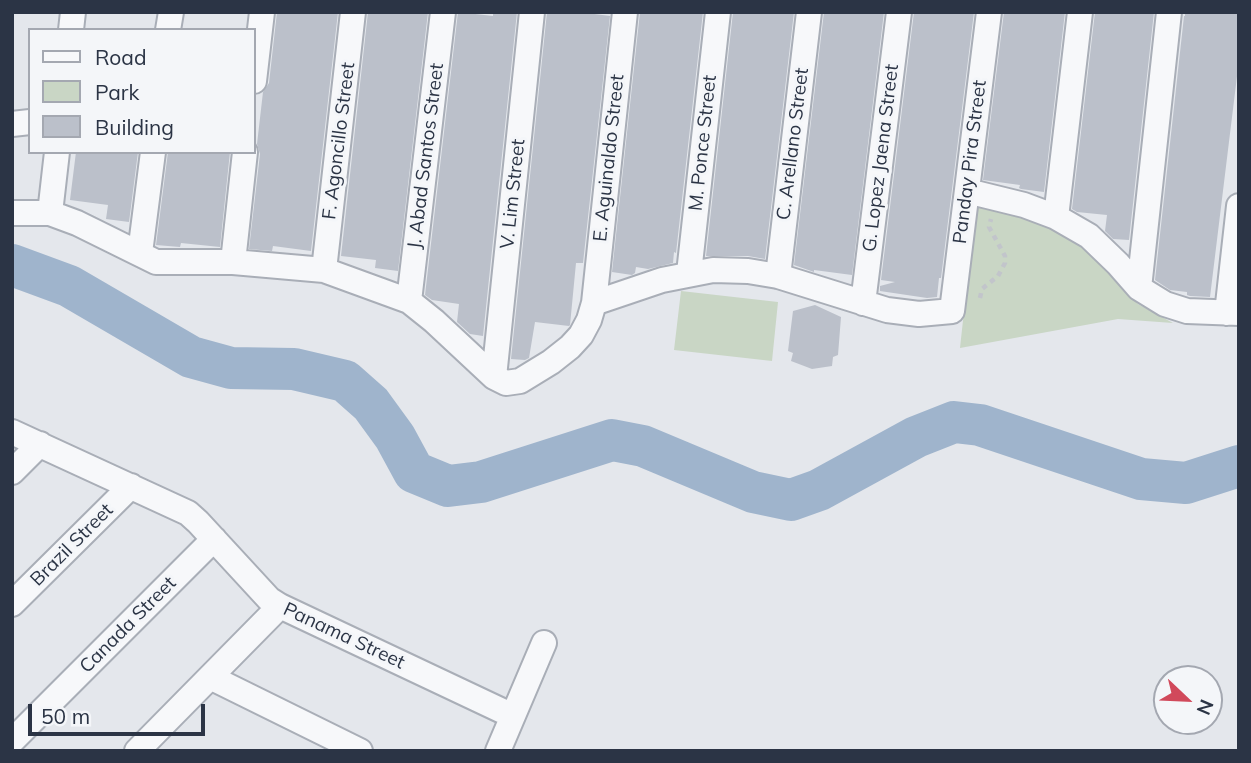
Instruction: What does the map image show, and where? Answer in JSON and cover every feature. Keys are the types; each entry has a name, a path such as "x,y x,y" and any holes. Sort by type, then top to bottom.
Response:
{"street":[{"path":"256,64 262,12"},
{"name":"F. Agoncillo Street","path":"324,270 353,12"},
{"name":"J. Abad Santos Street","path":"409,301 443,12"},
{"name":"V. Lim Street","path":"494,377 532,12"},
{"name":"E. Aguinaldo Street","path":"494,377 506,383 520,381 570,347 589,320 594,303 625,12"},
{"name":"M. Ponce Street","path":"689,273 718,12"},
{"name":"C. Arellano Street","path":"778,276 809,12"},
{"name":"G. Lopez Jaena Street","path":"863,303 899,12"},
{"name":"Panday Pira Street","path":"863,303 887,310 919,314 952,311 989,12"},
{"path":"1056,217 1080,12"},
{"path":"1139,288 1169,12"},
{"path":"50,213 57,154"},
{"path":"140,253 153,154"},
{"path":"233,262 245,154"},
{"path":"967,191 1024,205 1056,217 1089,236 1139,288 1165,304 1187,311 1233,313 1239,206"},
{"path":"12,213 50,213 77,223 156,262 233,262 324,270 409,301 494,377"},
{"path":"594,303 689,273 713,270 748,271 778,276 863,303"},
{"name":"Panama Street","path":"12,432 188,513 269,599 281,606 513,716"},
{"path":"12,472 40,444"},
{"name":"Brazil Street","path":"12,604 131,486"},
{"name":"Canada Street","path":"12,741 214,539"},
{"path":"143,749 281,606"},
{"path":"498,751 544,643"},
{"path":"210,677 360,751"}],"path":[{"path":"979,306 982,289 998,276 1005,263 1005,256 989,227 995,198"}],"green space":[{"path":"978,205 1046,223 1078,242 1103,263 1138,304 1173,323 1118,319 960,348 975,210"},
{"path":"681,291 778,302 772,361 674,350"}],"building":[{"path":"277,12 338,12 311,251 273,246 272,251 249,249 260,154 257,144 263,92 269,83"},
{"path":"368,12 428,12 398,271 375,268 376,260 341,256"},
{"path":"458,12 493,16 493,12 517,12 483,336 470,334 457,322 459,304 432,300 425,295"},
{"path":"547,12 610,16 583,263 576,263 570,325 535,322 529,358 511,359"},
{"path":"640,12 703,12 676,253 674,252 673,263 648,269 636,267 632,275 612,272"},
{"path":"733,12 794,12 765,259 748,256 706,256"},
{"path":"824,12 884,12 852,275 814,272 794,265"},
{"path":"914,12 974,12 941,278 937,297 927,298 880,291 880,286 895,282 881,280"},
{"path":"1004,12 1065,12 1044,192 1021,189 1020,185 983,180"},
{"path":"1095,12 1154,12 1129,240 1113,239 1105,231 1107,215 1077,212 1072,209"},
{"path":"1185,12 1239,12 1239,60 1210,297 1190,296 1187,292 1170,290 1155,280"},
{"path":"76,154 138,154 129,222 106,219 108,205 70,200"},
{"path":"168,154 230,154 220,247 181,243 180,247 156,245"},
{"path":"815,305 841,317 838,355 833,357 832,366 812,369 791,361 793,353 788,351 793,311"}],"waterway":[{"path":"12,265 69,286 191,357 231,368 294,369 345,381 371,404 395,437 414,472 448,486 481,482 612,440 643,446 753,492 791,500 819,490 916,437 954,422 980,425 1141,479 1186,483 1239,466"}]}
